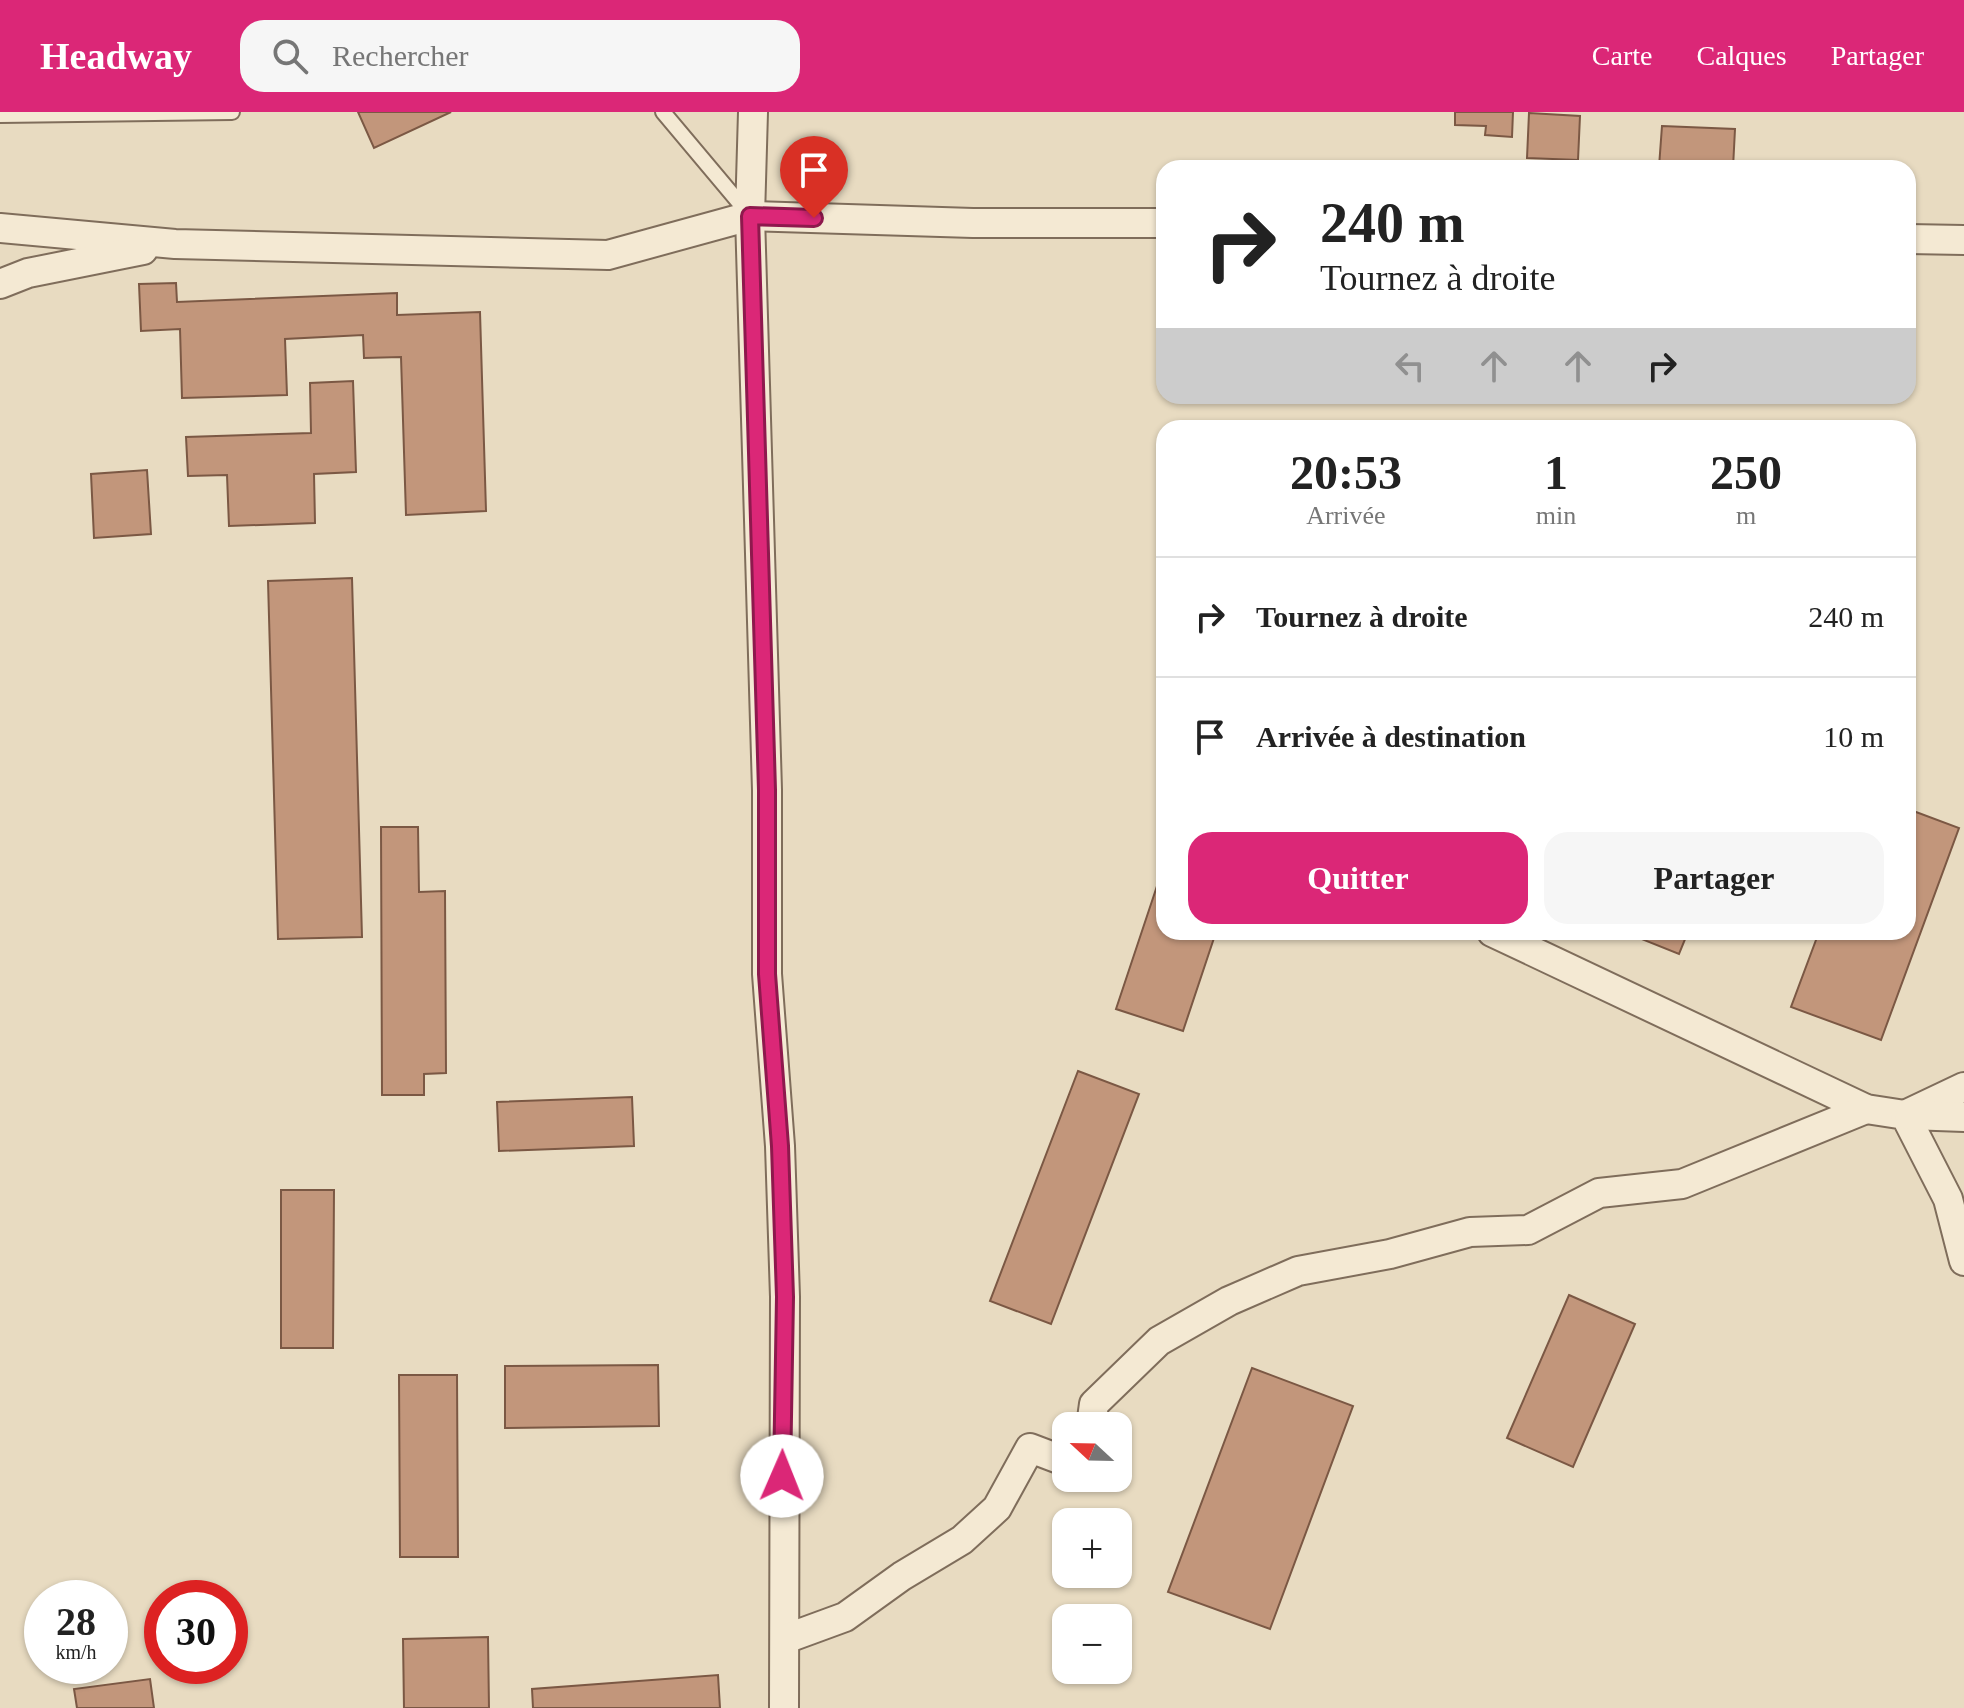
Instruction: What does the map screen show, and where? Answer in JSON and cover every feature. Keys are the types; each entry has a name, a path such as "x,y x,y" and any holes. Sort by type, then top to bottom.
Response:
{"street":[{"path":"753,112 750,216 767,790 767,974 780,1146 785,1297 782,1476 784,1708"},
{"path":"0,228 175,244 608,255 750,216 973,223 1156,223"},
{"path":"1916,239 1964,240"},
{"path":"0,284 28,273 175,244"},
{"path":"1509,940 1866,1109 1905,1115 1964,1117"},
{"path":"1905,1115 1964,1087"},
{"path":"1093,1412 1094,1404 1159,1341 1229,1301 1298,1271 1390,1254 1470,1232 1528,1230 1599,1193 1682,1184 1866,1109"},
{"path":"1905,1115 1948,1199 1964,1261"},
{"path":"785,1639 845,1617 902,1576 962,1540 997,1508 1030,1448 1052,1456"}],"lane":[{"path":"0,115 232,112"},
{"path":"663,112 750,216"}],"building":[{"path":"358,112 451,112 374,148"},
{"path":"1455,112 1513,112 1512,137 1485,135 1486,126 1455,125"},
{"path":"1529,113 1580,116 1578,160 1527,158"},
{"path":"1662,126 1735,129 1733,160 1660,160"},
{"path":"176,283 177,302 397,293 397,315 480,312 486,511 406,515 401,357 364,358 363,335 285,339 287,395 182,398 180,329 141,331 139,284"},
{"path":"353,381 356,472 314,474 315,523 229,526 227,475 188,476 186,437 311,433 310,383"},
{"path":"147,470 151,534 94,538 91,474"},
{"path":"352,578 362,937 278,939 268,581"},
{"path":"1916,812 1959,828 1881,1040 1791,1007 1816,940 1916,940"},
{"path":"381,827 418,827 419,892 445,891 446,1073 424,1074 424,1095 382,1095"},
{"path":"1156,889 1156,940 1213,940 1183,1031 1116,1009"},
{"path":"1644,940 1685,940 1679,954"},
{"path":"1078,1071 1139,1094 1051,1324 990,1301"},
{"path":"632,1097 634,1146 499,1151 497,1102"},
{"path":"281,1190 334,1190 333,1348 281,1348"},
{"path":"1569,1295 1635,1324 1573,1467 1507,1438"},
{"path":"658,1365 659,1426 505,1428 505,1366"},
{"path":"1252,1368 1353,1406 1270,1629 1168,1592"},
{"path":"399,1375 457,1375 458,1557 400,1557"},
{"path":"488,1637 489,1708 404,1708 403,1639"},
{"path":"718,1675 720,1708 533,1708 532,1689"},
{"path":"144,1680 144,1684 151,1684 154,1708 77,1708 74,1689"}],"route":[{"path":"782,1476 785,1297 780,1146 767,974 767,790 750,216 814,218"}]}
